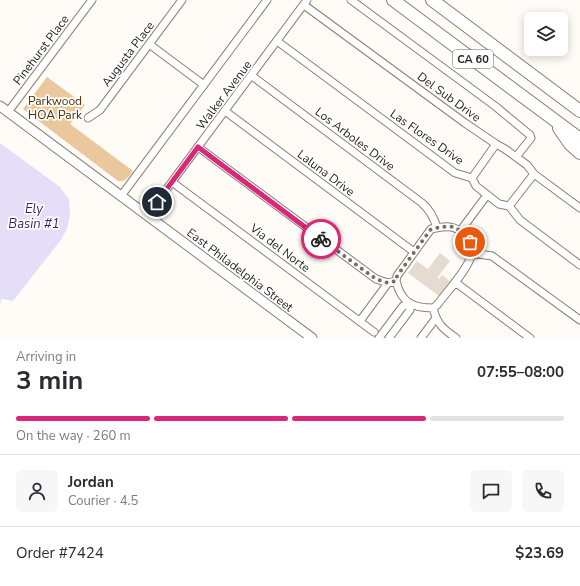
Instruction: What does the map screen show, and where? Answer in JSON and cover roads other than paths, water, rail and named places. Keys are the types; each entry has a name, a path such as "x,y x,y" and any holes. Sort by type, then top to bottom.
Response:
{"highway":[{"name":"CA 60","path":"393,0 580,139"},
{"name":"CA 60","path":"432,0 580,111"},
{"path":"479,35 580,101"},
{"path":"553,119 570,144 580,152"}],"street":[{"name":"Pinehurst Place","path":"8,112 92,0"},
{"name":"Augusta Place","path":"88,118 100,110 182,0"},
{"name":"Walker Avenue","path":"121,196 267,0"},
{"path":"351,0 495,106 530,135 531,138 516,157"},
{"name":"Walker Avenue","path":"157,202 306,2"},
{"name":"Del Sub Drive","path":"306,2 496,144 506,149 527,165 534,174 580,208"},
{"name":"Las Flores Drive","path":"277,40 455,173 472,178 476,186 487,195 500,204 509,206 520,220 580,264"},
{"path":"149,44 204,85"},
{"name":"Los Arboles Drive","path":"252,76 422,203 432,214 437,228"},
{"name":"East Philadelphia Street","path":"0,106 312,338"},
{"name":"Laluna Drive","path":"225,111 414,252"},
{"path":"472,178 496,144"},
{"path":"198,147 376,279 388,283 396,281"},
{"path":"509,206 534,174"},
{"name":"Via del Norte","path":"172,182 360,321 376,335"},
{"path":"461,230 487,195"},
{"path":"448,225 461,230 470,242 472,253 465,268 437,305 433,308 423,308 409,304 398,292 396,281 397,276 431,229 437,228 448,225"},
{"path":"472,253 492,256 580,320"},
{"path":"455,282 530,338"},
{"path":"360,321 388,283"},
{"path":"376,335 403,306 409,304"},
{"path":"389,338 410,310 409,304"},
{"path":"433,308 436,318 443,328 456,338"},
{"path":"421,338 436,318"}],"water":[{"name":"Ely Basin #1","path":"0,143 60,187 69,199 70,215 67,229 60,241 13,301 1,299 0,307"}],"park label":[{"name":"Parkwood HOA Park","path":"55,108"}]}
